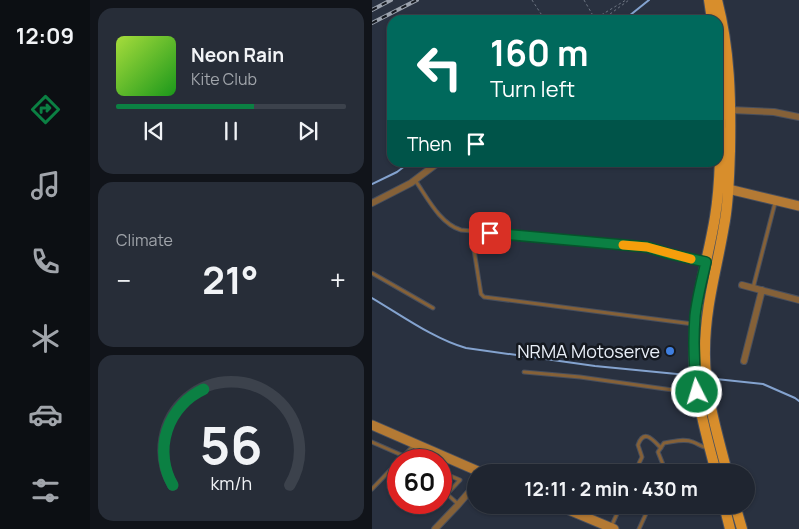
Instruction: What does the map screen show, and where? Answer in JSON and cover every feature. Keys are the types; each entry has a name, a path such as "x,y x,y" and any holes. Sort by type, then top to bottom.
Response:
{"main road":[{"path":"716,15 718,0"},
{"path":"723,47 729,68 731,110 729,189 724,227 707,314 705,352 708,390 725,464"},
{"path":"714,464 697,392 694,345 698,300 715,220 718,167"},
{"path":"718,187 798,206"},
{"path":"372,425 467,466"},
{"path":"579,514 612,528"},
{"path":"726,514 730,529"},
{"path":"738,514 742,529"}],"street":[{"path":"731,110 774,112 798,117"},
{"path":"372,202 415,180 432,167"},
{"path":"742,285 798,300"},
{"path":"744,361 762,290"},
{"path":"435,529 467,495"}],"lane":[{"path":"415,180 442,220 455,228 647,247 706,262"},
{"path":"753,288 775,200"},
{"path":"471,231 481,294 484,297 695,324"},
{"path":"372,273 433,308"},
{"path":"524,372 697,392"},
{"path":"639,464 642,457 638,445 641,438 651,437 661,448"},
{"path":"663,464 658,452 664,444 680,440 692,441 701,447 709,448"},
{"path":"372,442 388,449"},
{"path":"411,449 416,444"},
{"path":"372,489 387,473"},
{"path":"452,477 460,480 452,489"},
{"path":"452,499 459,505"},
{"path":"612,528 617,514"},
{"path":"638,529 646,514"}],"path":[{"path":"532,0 541,15"},
{"path":"584,0 592,15"},
{"path":"601,15 626,0"},
{"path":"609,15 629,0"}],"waterway":[{"path":"630,15 649,0"},
{"path":"372,184 404,167"},
{"path":"372,298 430,333 466,348 595,366 687,375"},
{"path":"716,379 763,384 799,401"}],"railway":[{"path":"372,10 391,0"},
{"path":"388,15 417,0"},
{"path":"372,23 387,15"}],"slow traffic":[{"path":"623,245 647,247 691,259"}],"place":[{"name":"NRMA Motoserve","path":"670,351"}],"route":[{"path":"490,233 647,247 706,262 694,330 694,366 697,392"}]}
